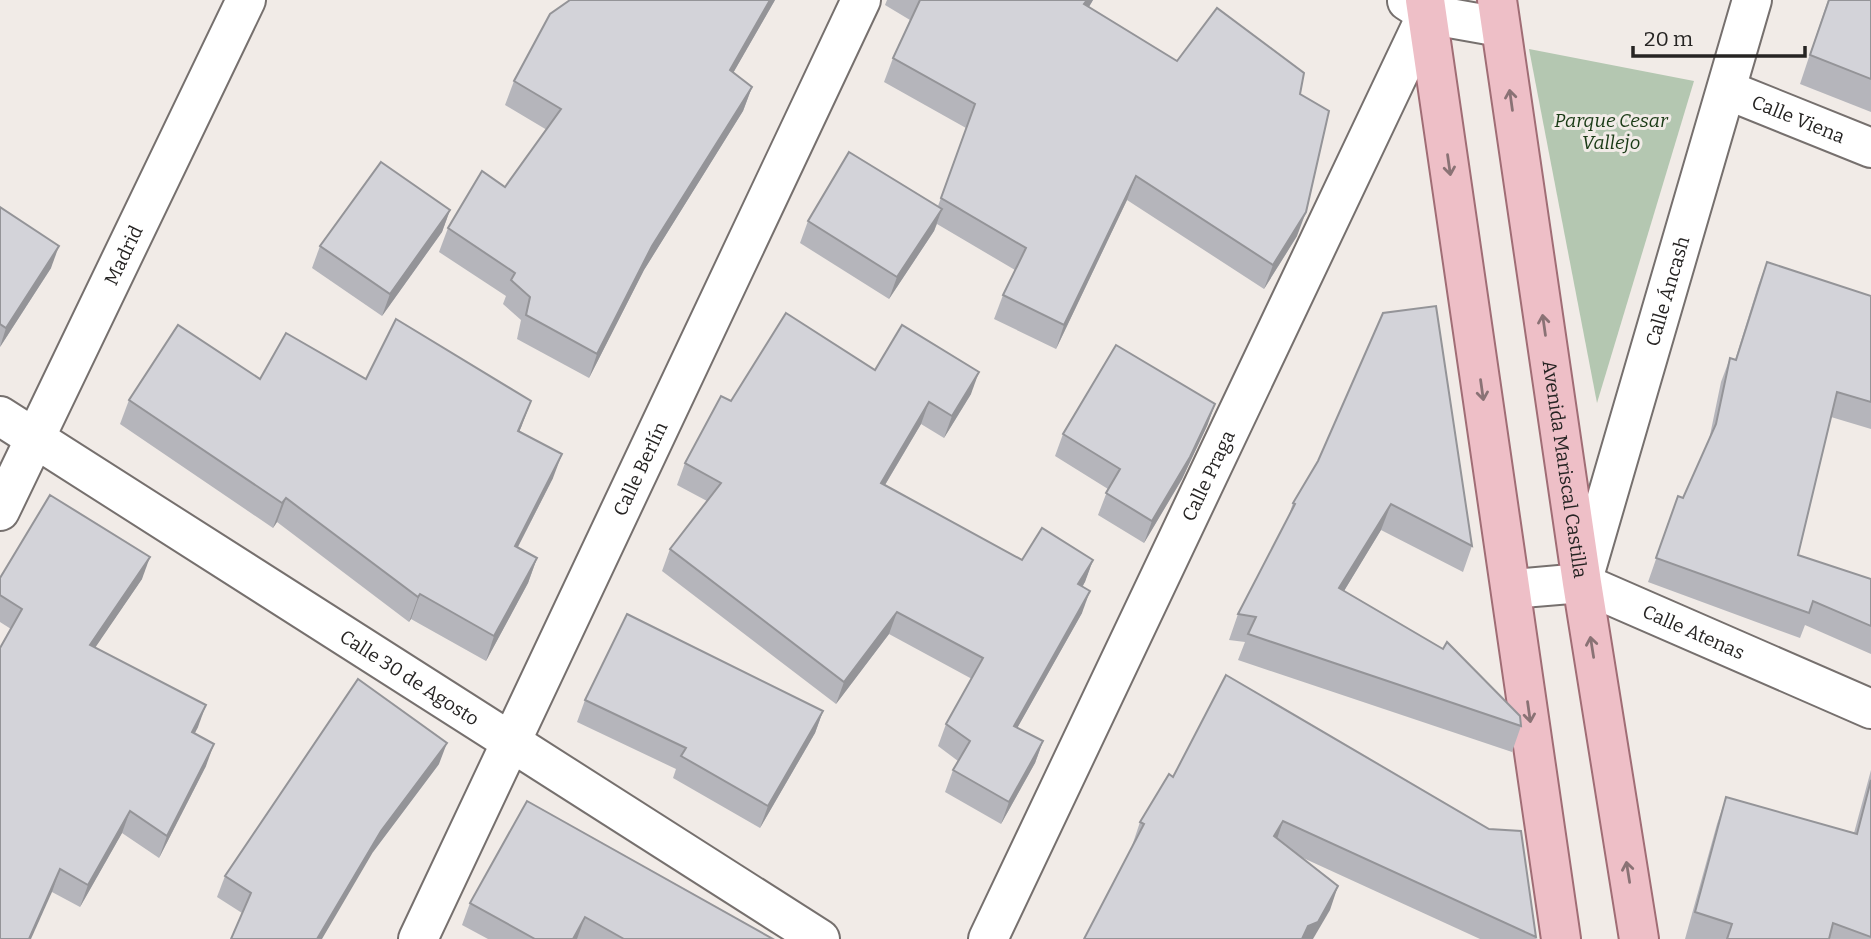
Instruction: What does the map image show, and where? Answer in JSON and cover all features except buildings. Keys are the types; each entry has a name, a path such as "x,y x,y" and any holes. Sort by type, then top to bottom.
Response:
{"main road":[{"path":"1419,5 1512,589 1561,939"},
{"name":"Avenida Mariscal Castilla","path":"1498,13 1582,583 1639,939"}],"street":[{"name":"Madrid","path":"0,511 246,0"},
{"name":"Calle Berlín","path":"418,939 862,0"},
{"name":"Calle Áncash","path":"1582,583 1752,0"},
{"path":"1419,5 1498,13"},
{"name":"Calle Praga","path":"988,939 1419,5"},
{"name":"Calle Viena","path":"1727,90 1871,148"},
{"name":"Calle 30 de Agosto","path":"0,416 820,939"},
{"name":"Calle Atenas","path":"1512,589 1582,583 1871,709"}],"green space":[{"name":"Parque Cesar Vallejo","path":"1529,49 1694,81 1597,403"}]}
